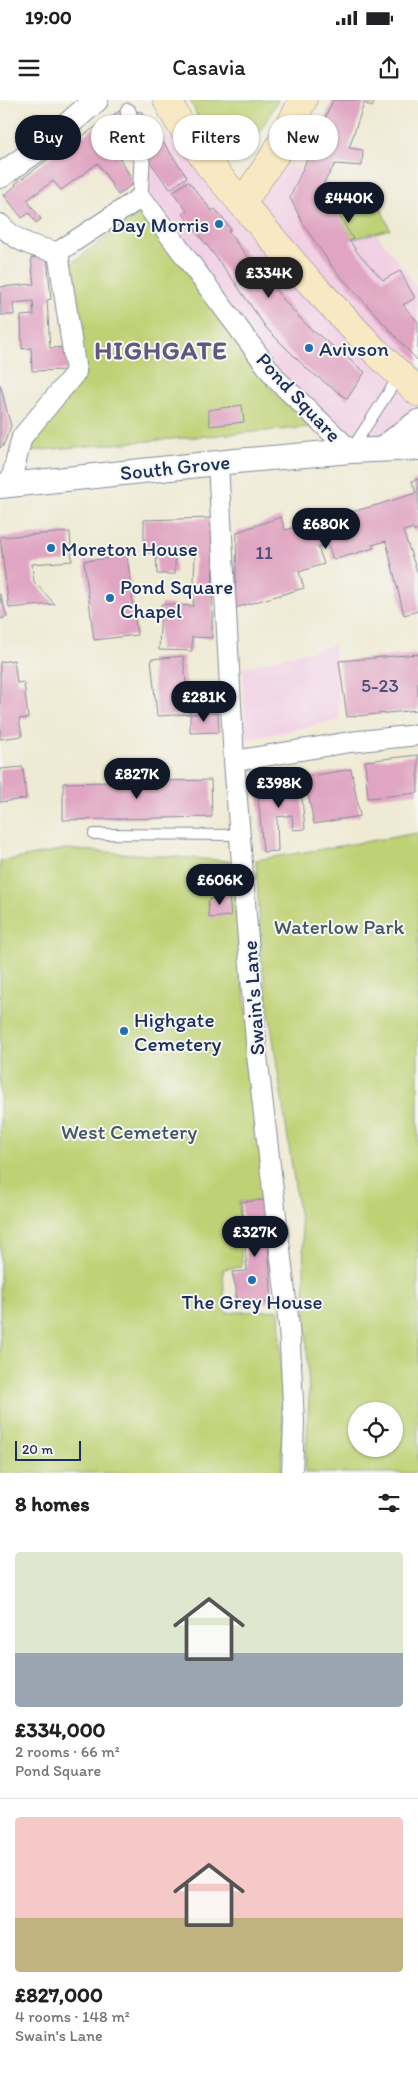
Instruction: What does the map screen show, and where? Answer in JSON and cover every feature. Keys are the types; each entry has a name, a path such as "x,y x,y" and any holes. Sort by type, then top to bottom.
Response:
{"main road":[{"path":"167,100 179,122 209,164 307,279 409,383"},
{"path":"243,202 276,152 302,100"}],"street":[{"path":"0,176 49,141 96,100"},
{"path":"0,224 7,232 32,247 58,252 140,198 142,161 128,111"},
{"name":"Pond Square","path":"140,198 278,380 350,451"},
{"path":"5,485 22,437 76,372 58,252"},
{"path":"382,449 418,422"},
{"name":"South Grove","path":"5,485 350,451 418,448"},
{"name":"Swain's Lane","path":"218,463 234,761 256,1055 289,1326 294,1422 292,1473"},
{"path":"234,761 350,742 418,735"}],"lane":[{"path":"350,451 409,383"},
{"path":"94,834 240,835"}],"shaded area":[{"path":"173,128 173,160 209,160 242,202 272,160 280,160 342,189 418,288 418,448 351,451 277,380 147,205 142,161 163,160 163,139"},
{"path":"334,645 340,720 246,740 243,667"}],"green space":[{"path":"190,100 278,100 259,133 259,115 197,115"},
{"path":"377,199 390,229 353,239 334,209"},
{"path":"139,213 145,213 271,389 311,427 31,451 32,445 85,374 68,266"},
{"name":"Waterlow Park","path":"418,833 418,1473 305,1473 309,1397 303,1241 262,964 256,860"},
{"name":"Highgate Cemetery","path":"65,849 231,861 265,1200 239,1202 242,1267 223,1269 225,1313 279,1310 283,1425 281,1473 0,1473 0,862"}],"building":[{"path":"333,100 375,100 372,107 364,103 349,148 363,150 362,166 335,164 322,186 353,239 350,241 357,252 383,280 400,271 415,298 403,305 418,322 418,361 333,268 305,227 290,198 307,160 338,160 338,115 326,115"},
{"path":"121,110 122,115 114,115"},
{"path":"138,111 144,115 136,115"},
{"path":"91,130 91,160 121,160 134,183 118,195 98,163 61,190 53,181 27,200 41,219 36,223 29,213 22,218 4,195 16,186 15,184 47,160 81,160 81,137"},
{"path":"163,142 173,157 173,160 175,160 187,177 170,189 149,160 163,160"},
{"path":"188,181 212,211 215,209 231,229 228,231 239,246 293,311 311,329 365,372 347,399 307,369 267,329 231,277 183,214 187,211 173,192"},
{"path":"47,257 51,299 47,300 50,348 67,347 68,370 32,371 31,348 22,349 21,316 34,315 33,301 13,303 14,315 1,315 0,287 34,284 31,258"},
{"path":"0,384 11,426 3,446 0,448"},
{"path":"242,405 244,422 210,426 208,410"},
{"path":"418,479 418,530 414,532 413,528 403,531 418,574 418,611 404,615 386,541 372,545 374,548 333,560 328,544 318,547 324,564 299,572 304,588 235,608 237,532 281,517 285,530 377,505 416,493 412,481"},
{"path":"213,518 212,638 192,637 192,651 159,650 161,604 193,606 195,555 175,555 175,574 157,574 156,552 144,553 144,520"},
{"path":"70,532 72,561 32,564 34,582 55,604 9,608 0,537"},
{"name":"Pond Square Chapel","path":"127,556 137,635 94,640 84,561"},
{"path":"0,594 7,617 0,619"},
{"path":"418,654 418,710 347,717 339,661"},
{"path":"183,656 190,714 157,716 151,659"},
{"path":"14,660 17,683 24,682 28,718 19,719 22,736 0,739 0,662"},
{"path":"218,713 219,732 190,733 190,714"},
{"path":"418,755 418,793 368,798 365,761"},
{"path":"23,767 26,799 0,802 0,769"},
{"path":"351,769 360,816 314,824 305,777"},
{"path":"300,779 305,829 293,830 292,815 277,817 278,851 263,852 257,783"},
{"path":"211,780 212,817 63,820 63,783"},
{"path":"228,888 231,916 209,918 208,901"},
{"path":"265,1200 272,1302 237,1305 236,1288 232,1272 247,1271 245,1242 249,1241 248,1228 244,1228 241,1202"}],"place":[{"name":"Day Morris","path":"219,224"},
{"name":"Avivson","path":"309,348"},
{"name":"Moreton House","path":"51,548"},
{"name":"Pond Square Chapel","path":"110,598"},
{"name":"Highgate Cemetery","path":"124,1031"},
{"name":"The Grey House","path":"252,1280"}],"district":[{"name":"HIGHGATE","path":"161,350"}],"park label":[{"name":"West Cemetery","path":"129,1131"}]}
